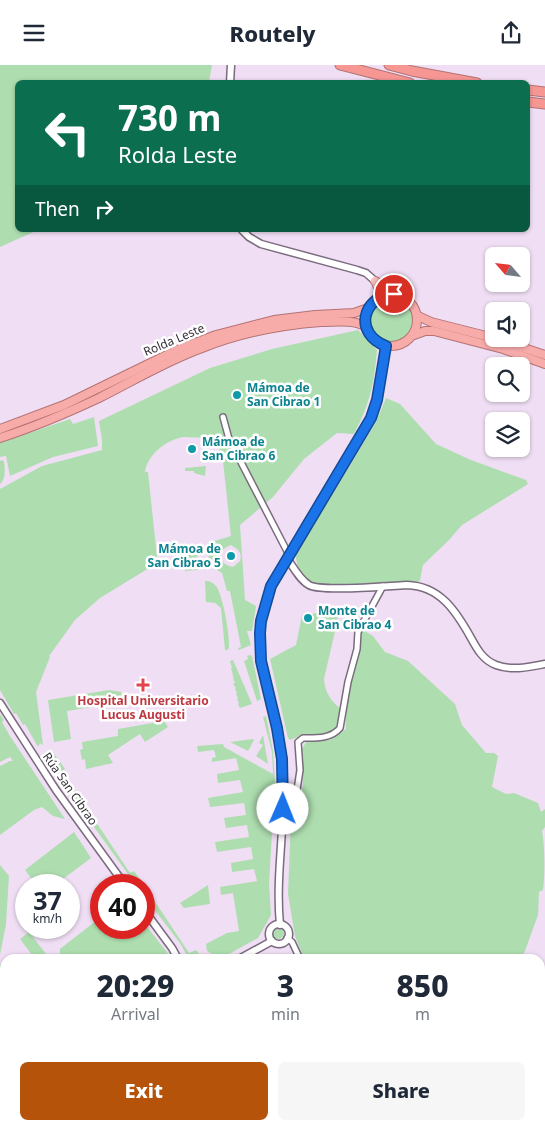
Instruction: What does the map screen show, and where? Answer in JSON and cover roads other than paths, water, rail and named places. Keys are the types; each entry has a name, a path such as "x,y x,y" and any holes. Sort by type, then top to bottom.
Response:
{"highway":[{"path":"340,65 398,80"},
{"path":"389,65 461,80"},
{"path":"530,90 545,92"},
{"path":"530,102 545,104"},
{"path":"414,335 417,329 418,316 415,307 402,296 394,294 385,295 377,298 368,308 365,321 366,327 373,339 386,346 392,347 404,343 414,335 424,331 434,331 503,349 545,364"},
{"name":"Rolda Leste","path":"0,429 64,405 172,352 226,331 274,320 354,313 368,308"},
{"path":"418,316 431,322 485,336"},
{"name":"Rolda Leste","path":"0,438 36,426 78,408 180,357 234,337 273,328 311,323 349,321 366,327"},
{"path":"521,347 545,355"}],"main road":[{"path":"375,281 394,294"},
{"path":"375,281 379,291 377,298"}],"street":[{"path":"230,80 231,65"},
{"path":"244,232 261,244 357,270 366,273 375,281"},
{"path":"280,925 278,884 284,792 282,759 277,728 261,661 260,633 265,603 271,586 371,418 377,400 386,346"},
{"path":"223,417 228,439 288,557 307,584 314,587 420,585 440,595 464,626 484,659 494,665 517,669 545,664"},
{"path":"295,803 300,770 298,742 302,737 328,737 336,733 340,728 348,683 357,649 358,632 383,586"},
{"name":"Rúa San Cibrao","path":"0,703 56,791 117,874"},
{"path":"155,924 175,954"},
{"path":"280,925 288,931 287,938 280,944 272,941 269,935 270,930 274,926 280,925"},
{"path":"287,938 298,954"},
{"path":"248,954 272,941"}],"place":[{"name":"Mámoa de San Cibrao 1","path":"237,395"},
{"name":"Mámoa de San Cibrao 6","path":"192,449"},
{"name":"Mámoa de San Cibrao 5","path":"231,556"},
{"name":"Monte de San Cibrao 4","path":"308,618"},
{"name":"Hospital Universitario Lucus Augusti","path":"143,685"}]}
